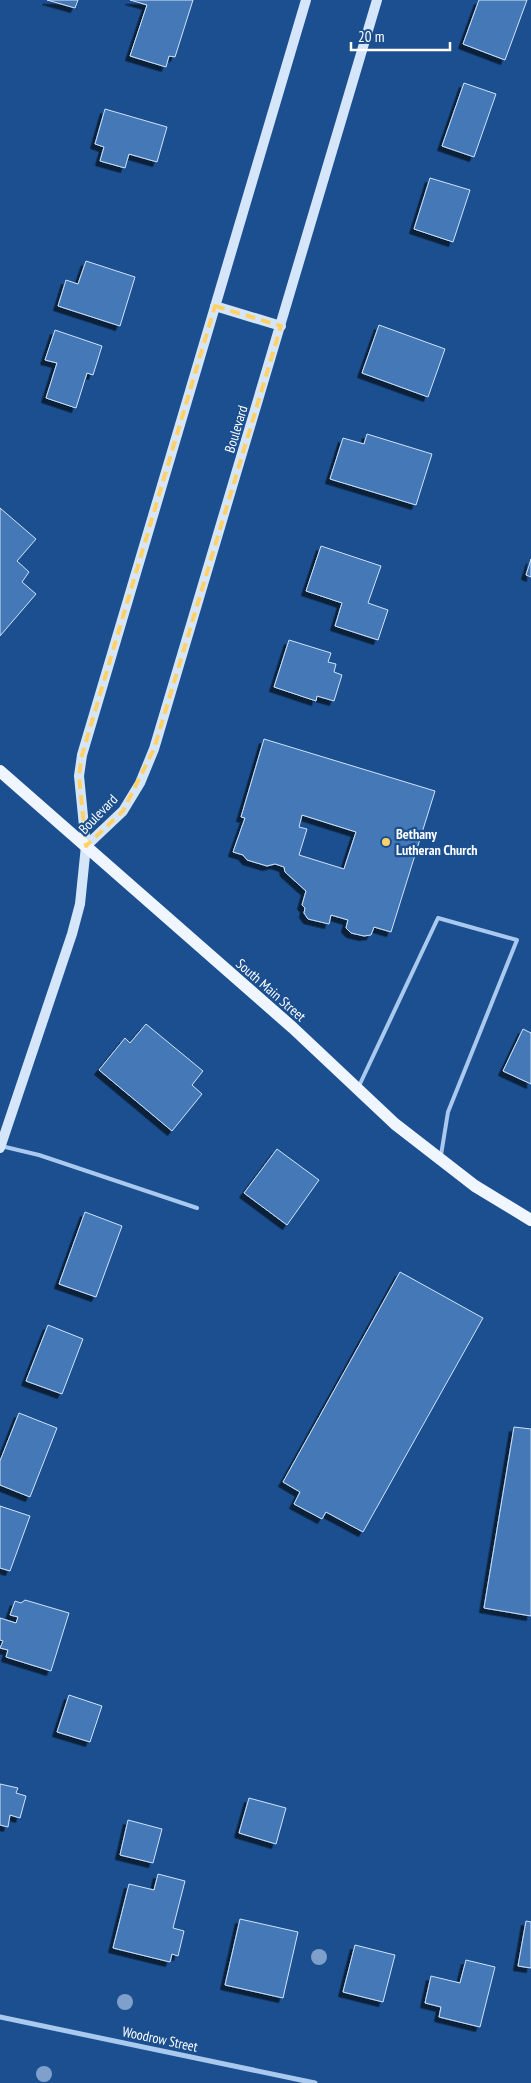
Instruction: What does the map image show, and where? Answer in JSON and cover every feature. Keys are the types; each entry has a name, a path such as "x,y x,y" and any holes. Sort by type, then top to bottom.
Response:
{"main road":[{"name":"Boulevard","path":"0,1147 72,934 80,904 86,846 79,776 82,755 306,0"},
{"name":"Boulevard","path":"86,846 124,811 140,783 154,749 378,0"},
{"path":"215,306 281,326"},
{"name":"South Main Street","path":"0,771 293,1028 396,1124 475,1186 531,1220"}],"street":[{"name":"Woodrow Street","path":"0,2017 315,2083"}],"lane":[{"path":"358,1089 438,918 517,940 448,1112 441,1160"},
{"path":"0,1147 40,1155 197,1208"}],"highlighted area":[{"path":"215,306 281,326 154,749 123,811 86,846 79,776 82,755"}],"building":[{"path":"47,0 78,0 75,8"},
{"path":"130,0 193,0 175,57 169,56 166,67 130,56 147,5"},
{"path":"479,0 527,0 505,60 463,44"},
{"path":"464,83 496,94 474,157 442,146"},
{"path":"105,109 167,127 157,162 129,154 125,168 100,161 104,147 95,144"},
{"path":"430,178 470,190 453,242 414,229"},
{"path":"86,261 135,277 120,326 58,306 66,280 78,284"},
{"path":"379,325 445,349 428,397 362,373"},
{"path":"55,330 102,346 93,375 87,373 76,408 46,398 57,363 45,360"},
{"path":"367,434 432,454 416,505 330,479 343,438 364,444"},
{"path":"0,508 36,539 17,561 29,572 22,582 36,594 0,636"},
{"path":"321,546 381,566 368,603 388,610 378,640 335,626 342,603 306,591"},
{"path":"531,559 531,577 526,575"},
{"path":"289,640 331,653 328,662 336,664 334,672 342,675 334,701 317,696 316,701 274,687"},
{"name":"Bethany Lutheran Church","path":"264,739 435,791 391,932 374,927 371,935 364,936 351,933 346,928 348,920 331,915 329,924 308,919 304,913 305,908 302,905 306,891 285,872 284,867 275,864 267,866 247,860 243,855 233,852 245,818 241,817","holes":["302,815 356,832 344,869 299,855 307,829 299,827"]},
{"path":"146,1024 203,1071 192,1085 202,1094 172,1131 99,1070 125,1038 130,1043"},
{"path":"523,1029 531,1033 531,1084 503,1071"},
{"path":"277,1149 319,1180 287,1225 244,1193"},
{"path":"85,1212 122,1226 96,1297 59,1284"},
{"path":"400,1272 483,1318 363,1532 326,1512 322,1519 294,1504 300,1492 283,1482"},
{"path":"48,1325 83,1339 62,1394 26,1381"},
{"path":"19,1413 57,1428 30,1497 0,1485 0,1461"},
{"path":"514,1427 531,1429 531,1616 484,1608"},
{"path":"0,1506 30,1516 10,1571 0,1568"},
{"path":"25,1600 69,1613 51,1671 6,1657 8,1650 0,1648 3,1641 0,1640 0,1618 16,1623 18,1617 10,1615 15,1601 21,1603"},
{"path":"69,1695 102,1706 90,1742 57,1732"},
{"path":"0,1784 18,1788 16,1793 26,1796 20,1818 10,1815 8,1827 0,1825"},
{"path":"249,1798 286,1808 276,1844 239,1833"},
{"path":"128,1820 162,1829 153,1863 120,1855"},
{"path":"158,1874 185,1881 173,1928 184,1931 178,1956 172,1954 170,1962 113,1948 129,1884 154,1890"},
{"path":"240,1919 298,1932 283,1998 225,1985"},
{"path":"526,1921 531,1922 531,1968 518,1966"},
{"path":"355,1945 395,1955 383,2002 343,1992"},
{"path":"466,1960 495,1967 480,2027 439,2017 441,2007 425,2003 431,1976 460,1983"}],"place":[{"name":"Bethany Lutheran Church","path":"386,842"}]}
